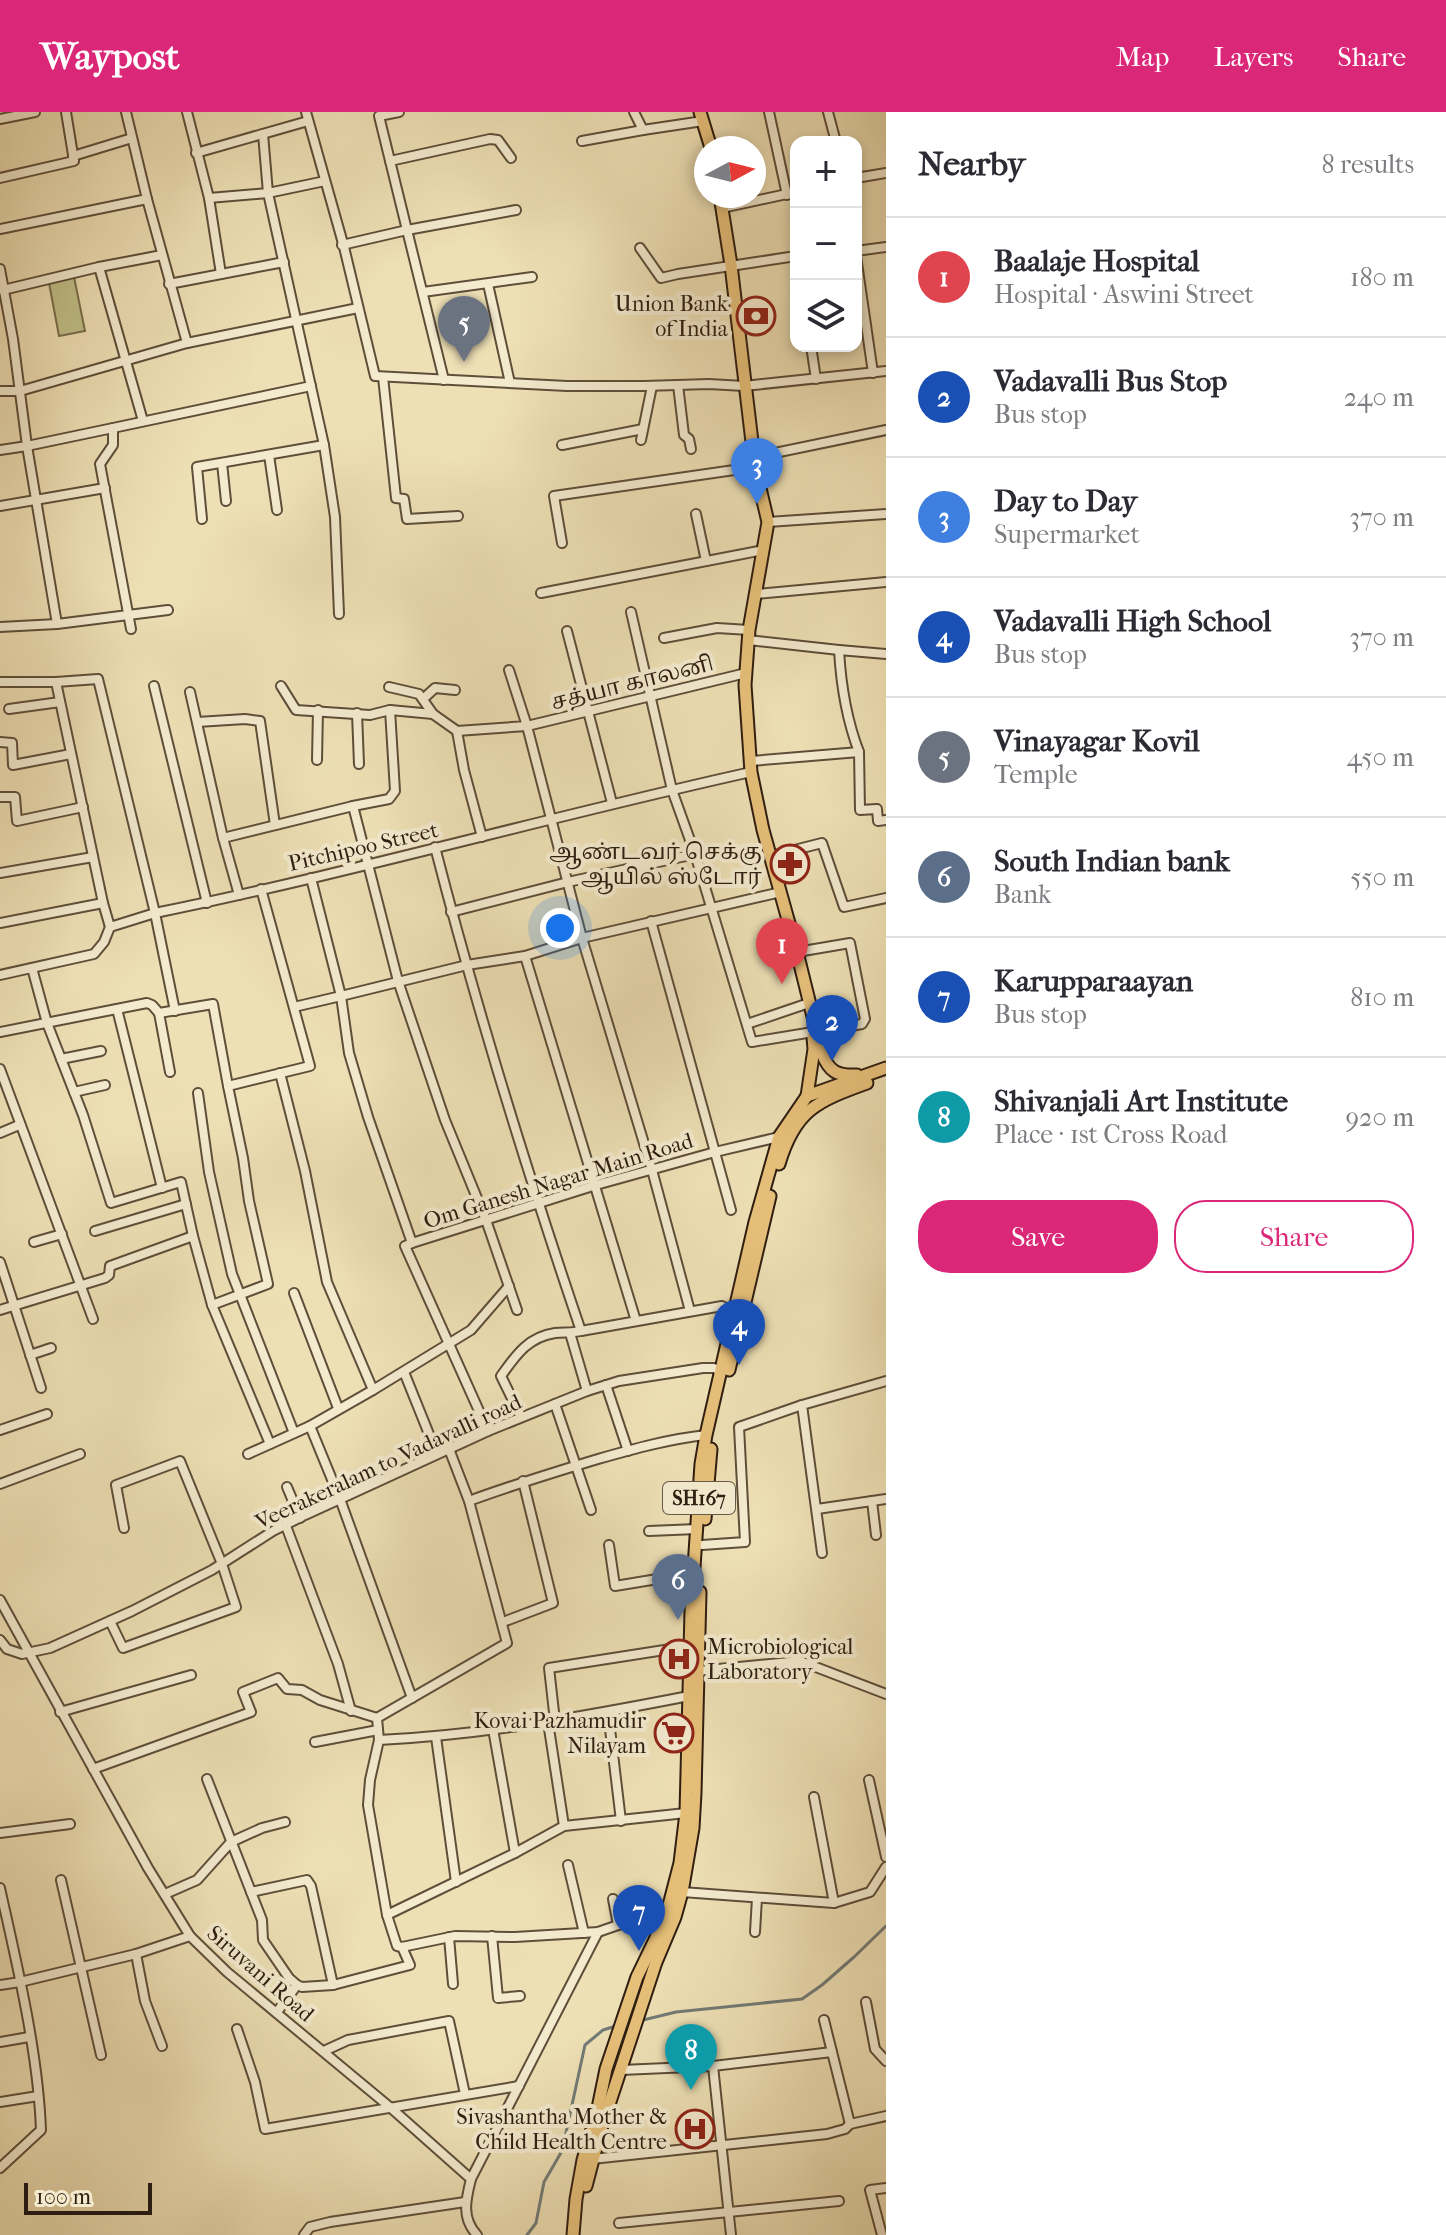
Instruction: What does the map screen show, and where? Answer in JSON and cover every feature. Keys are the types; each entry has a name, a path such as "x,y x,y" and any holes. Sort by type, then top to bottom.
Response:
{"main road":[{"path":"702,116 708,136"},
{"path":"722,208 755,462 768,522 749,635 745,685 751,766 771,856 827,1065 829,1086"},
{"path":"812,1099 816,1032"},
{"path":"814,1049 818,1078 829,1086 853,1088"},
{"path":"827,1065 834,1072 847,1076 865,1075"},
{"path":"812,1099 829,1086 886,1068"},
{"name":"SH167","path":"739,1315 755,1222 779,1137 812,1099 886,1076"},
{"name":"SH167","path":"573,2235 583,2160 615,2041 631,1991 671,1918 686,1813 690,1646 701,1464 706,1435 772,1187 784,1149 812,1099"},
{"name":"SH167","path":"581,2235 583,2201 592,2159 682,1892 693,1828 702,1545 710,1452 724,1373"}],"street":[{"path":"0,119 35,112"},
{"path":"0,178 74,161 66,112"},
{"path":"126,112 187,343"},
{"path":"187,112 209,198 221,274"},
{"path":"399,112 378,114 444,380"},
{"path":"634,112 643,130"},
{"path":"769,112 790,187"},
{"path":"828,112 834,136"},
{"path":"196,153 263,134 307,116 375,376 567,386 744,386 886,371"},
{"path":"582,141 702,116"},
{"path":"263,134 268,193 324,445 335,517 339,614"},
{"path":"73,156 132,138"},
{"path":"390,161 490,139 498,140 511,158"},
{"path":"862,177 886,173"},
{"path":"209,198 268,193 325,181"},
{"path":"766,197 790,194"},
{"path":"0,229 147,199"},
{"path":"342,245 516,210"},
{"path":"862,252 886,247"},
{"path":"640,248 661,278 790,257"},
{"path":"3,290 162,255"},
{"path":"169,284 284,262"},
{"path":"99,267 143,421"},
{"path":"0,269 57,624"},
{"path":"423,292 532,277"},
{"path":"860,280 873,373"},
{"path":"488,284 510,383"},
{"path":"0,391 20,391 187,343 358,308"},
{"path":"812,352 816,379"},
{"path":"383,377 396,498 404,499 407,519 458,516"},
{"path":"678,385 684,435 689,439 691,449"},
{"path":"0,450 311,386"},
{"path":"641,440 652,386"},
{"path":"113,428 113,445 100,464 131,629"},
{"path":"562,445 643,429"},
{"path":"562,543 554,496 755,462 886,430"},
{"path":"202,519 197,467 324,445"},
{"path":"269,455 277,510"},
{"path":"222,463 226,501"},
{"path":"0,506 105,488"},
{"path":"696,514 706,561"},
{"path":"768,522 886,514"},
{"path":"541,593 764,550"},
{"path":"757,594 886,582"},
{"path":"0,627 57,624 168,610"},
{"path":"631,612 672,790 713,907 752,1042 862,1024 865,1019 850,943 797,952"},
{"path":"664,638 717,628 839,650 886,654"},
{"path":"567,631 612,803"},
{"path":"839,650 841,686 859,752 860,810 877,809 878,821 886,820"},
{"path":"389,687 419,694 433,714 457,731 527,726 509,670"},
{"name":"சத்யா காலனி","path":"690,1311 652,1170 582,938 527,726 746,673"},
{"path":"0,682 98,679 155,913 175,1011"},
{"path":"0,975 94,954 104,942 110,927 56,682"},
{"path":"154,686 207,903"},
{"path":"281,686 296,710 370,715 390,710 433,714"},
{"path":"423,699 435,688 455,690"},
{"path":"190,692 239,895"},
{"path":"9,709 60,702"},
{"path":"317,760 318,710"},
{"path":"223,838 389,799 395,791 390,710"},
{"path":"357,713 359,764"},
{"path":"197,722 260,721 275,825"},
{"path":"457,731 482,837"},
{"path":"0,742 12,743 13,765 71,754"},
{"name":"Pitchipoo Street","path":"110,927 155,913 672,790 751,766 859,752"},
{"path":"0,797 15,797 17,821 83,807"},
{"path":"353,806 398,981 445,1120 486,1220 517,1310"},
{"path":"771,856 822,843 844,907 886,898"},
{"path":"435,847 451,912 538,1204 581,1331"},
{"path":"451,912 695,854"},
{"path":"0,873 93,857"},
{"name":"Om Ganesh Nagar Main Road","path":"311,878 341,996 349,1053 412,1243 596,1185 779,1137"},
{"path":"228,1086 310,1066 261,889"},
{"path":"294,1007 467,965 525,956 582,938 781,892"},
{"path":"0,923 103,903"},
{"path":"651,921 731,1210"},
{"path":"525,956 636,1321"},
{"path":"32,968 47,1023 111,1203 181,1182 212,1305 270,1444"},
{"path":"0,1032 147,1003 159,1013 170,1072"},
{"path":"159,1013 213,1004 249,1201 268,1284 212,1305"},
{"path":"747,1024 810,1006"},
{"path":"117,1009 162,1188"},
{"path":"61,1059 101,1051"},
{"path":"0,1069 93,1319"},
{"path":"280,1073 305,1171 327,1282 373,1390"},
{"path":"74,1092 105,1085"},
{"path":"198,1093 209,1172 232,1274 294,1433"},
{"path":"0,1133 19,1125"},
{"path":"95,1231 186,1204"},
{"path":"34,1242 62,1234"},
{"path":"0,1310 105,1278 109,1275 110,1266 193,1236"},
{"path":"412,1243 405,1246 488,1431"},
{"path":"0,1262 41,1388"},
{"path":"248,1454 310,1426 471,1330 509,1286"},
{"path":"294,1293 338,1408"},
{"path":"521,1417 501,1376 519,1350 537,1337 722,1306 739,1315"},
{"path":"570,1333 587,1391"},
{"path":"30,1355 51,1348"},
{"name":"Veerakeralam to Vadavalli road","path":"30,1654 50,1648 164,1595 300,1518 521,1417 606,1385 703,1368 714,1368 724,1373"},
{"path":"404,1372 437,1454"},
{"path":"702,1545 745,1542 739,1427 886,1381"},
{"path":"606,1385 628,1451"},
{"path":"555,1404 591,1510"},
{"path":"802,1405 822,1553"},
{"path":"0,1430 47,1414"},
{"path":"310,1426 340,1499 412,1698"},
{"path":"469,1501 523,1481 628,1451 684,1437 706,1435"},
{"path":"93,1769 251,1712 243,1692 278,1678 287,1689 302,1690 320,1700 377,1718 507,1643 469,1501 449,1449"},
{"path":"0,1484 80,1454"},
{"path":"110,1621 123,1648 236,1607 180,1461 116,1485 124,1528"},
{"path":"503,1622 553,1603 523,1481"},
{"path":"287,1487 300,1518"},
{"path":"817,1509 886,1499"},
{"path":"872,1501 876,1535"},
{"path":"286,1526 338,1664 351,1711"},
{"path":"649,1531 697,1529"},
{"path":"609,1545 615,1586 694,1573"},
{"path":"0,1600 30,1654 7,1649 0,1640"},
{"path":"564,1826 549,1668 690,1646"},
{"name":"Siruvani Road","path":"30,1654 148,1868 190,1936 227,1972 324,2051 471,2179"},
{"path":"698,1671 800,1661 886,1694"},
{"path":"60,1712 191,1675"},
{"path":"315,1742 379,1735 436,1737 552,1722 689,1696"},
{"path":"608,1712 621,1821"},
{"path":"377,1718 379,1735 368,1805 387,1915 397,1946 449,1937 598,1932 618,1925 671,1918"},
{"path":"493,1729 515,1853"},
{"path":"436,1737 456,1882"},
{"path":"207,1779 262,1920 263,1940 297,1985 333,1985 410,1965 402,1947"},
{"path":"869,1780 886,1857"},
{"path":"814,1797 834,1903"},
{"path":"387,1915 564,1826 686,1813"},
{"path":"165,1894 197,1880 231,1842 285,1822"},
{"path":"0,1833 70,1824"},
{"path":"568,1865 584,1933"},
{"path":"682,1892 834,1903 870,1892 886,1867"},
{"path":"61,1880 101,2055"},
{"path":"251,1892 307,1880 311,1886 333,1985"},
{"path":"0,1888 20,1982 41,2130 0,2168"},
{"path":"755,1932 757,1898"},
{"path":"613,1899 618,1925"},
{"path":"477,2235 466,2217 465,2202 471,2179 598,1932"},
{"path":"0,1985 136,1954 190,1936"},
{"path":"492,1936 498,1998 520,1996"},
{"path":"449,1937 453,1984"},
{"path":"136,1954 145,2001 162,2046"},
{"path":"277,2012 297,1985"},
{"path":"866,2002 875,2049 886,2061"},
{"path":"824,2020 850,2124"},
{"path":"324,2051 348,2040 449,2021 465,2094"},
{"path":"237,2029 255,2082 265,2129 519,2086"},
{"path":"0,2042 29,2037"},
{"path":"621,2070 713,2066 832,2052"},
{"path":"713,2066 731,2235"},
{"path":"0,2102 38,2096"},
{"path":"592,2159 827,2134 845,2129 850,2124 886,2116"},
{"path":"882,2235 870,2190 886,2188"},
{"path":"619,2223 839,2201"},
{"path":"304,2235 310,2227 330,2222 465,2202"}],"shaded area":[{"path":"74,277 85,331 59,336 49,283"}],"waterway":[{"path":"639,2021 676,2012 802,1999 822,1985 886,1926"},
{"path":"527,2235 536,2223 544,2182 562,2151 585,2045 603,2030 616,2026"}],"place":[{"name":"Union Bank of India","path":"756,316"},
{"name":"Vinayagar Kovil","path":"464,362"},
{"name":"Day to Day","path":"757,504"},
{"name":"ஆண்டவர் செக்கு ஆயில் ஸ்டோர்","path":"790,864"},
{"name":"Baalaje Hospital","path":"782,984"},
{"name":"Vadavalli Bus Stop","path":"832,1061"},
{"name":"Vadavalli High School","path":"739,1365"},
{"name":"South Indian bank","path":"678,1620"},
{"name":"Microbiological Laboratory","path":"679,1659"},
{"name":"Kovai Pazhamudir Nilayam","path":"674,1733"},
{"name":"Karupparaayan","path":"639,1951"},
{"name":"Shivanjali Art Institute","path":"691,2090"},
{"name":"Sivashantha Mother & Child Health Centre","path":"695,2129"}]}
